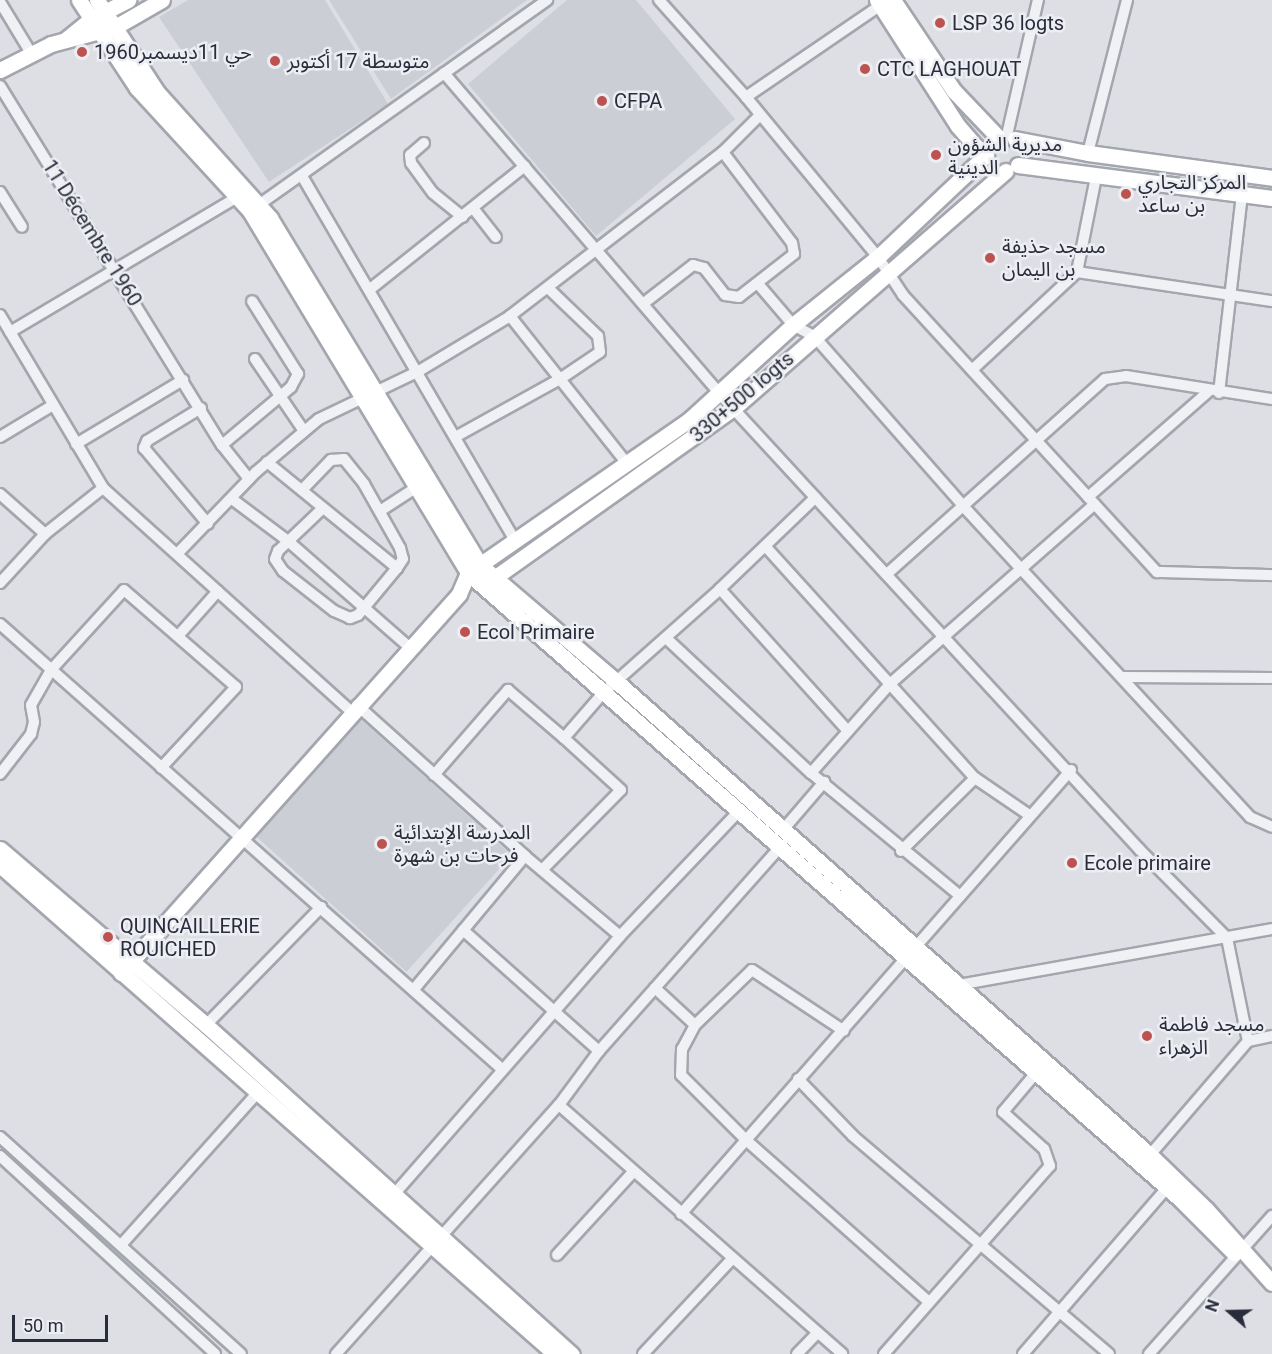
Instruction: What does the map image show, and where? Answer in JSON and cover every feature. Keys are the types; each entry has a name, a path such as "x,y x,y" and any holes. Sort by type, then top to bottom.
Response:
{"street":[{"path":"79,0 99,34 137,88 236,198 255,207 361,398 417,487 474,569 617,682 782,831 917,947 958,985 1033,1064 1241,1253"},
{"path":"63,42 91,19 101,6 128,0"},
{"path":"0,70 31,53 63,42 99,34 162,0"},
{"path":"255,207 302,176 547,0"},
{"path":"659,0 746,97 759,116 878,257 885,272 1034,440 1157,572 1272,575"},
{"path":"126,967 354,708 459,594 474,569 628,465 689,420 794,325 878,257 986,153 1006,137 1038,0"},
{"path":"1088,153 1127,0"},
{"path":"0,2 31,53"},
{"path":"746,97 884,2"},
{"path":"884,2 954,92 1021,148 1012,168"},
{"path":"884,2 958,126 976,147 986,153 990,165 1272,198"},
{"path":"101,6 157,92 255,207 376,391 474,569"},
{"path":"444,73 719,393 735,407 815,498 1071,770 1140,850 1227,938 1248,1041"},
{"name":"11 Décembre 1960","path":"0,86 222,445 249,479"},
{"path":"177,554 249,479 304,431 361,398 419,371 510,316 549,289 723,152 759,116"},
{"path":"1006,137 1088,153 1272,178"},
{"path":"424,143 410,155 411,163 433,193 463,217"},
{"path":"644,303 693,265 704,268 733,298 759,285 791,257 794,247 723,152"},
{"path":"369,290 525,166"},
{"name":"330+500 logts","path":"459,594 489,582 590,514 735,407 885,272 1012,168"},
{"path":"302,176 419,371 515,540"},
{"path":"972,370 1077,272 1096,177"},
{"path":"0,192 22,227"},
{"path":"811,773 891,684 1214,392 1230,294 1242,195"},
{"path":"10,332 236,198"},
{"path":"473,208 496,237"},
{"path":"1077,272 1272,301"},
{"path":"759,285 794,325 814,336 964,507 1023,567 1250,817 1272,827"},
{"path":"457,436 560,379 600,352 601,344 598,336 549,289"},
{"path":"222,445 297,380 298,374 252,302"},
{"path":"0,315 103,488 218,591 620,936"},
{"path":"510,316 628,465"},
{"path":"255,359 304,431"},
{"path":"888,573 964,507 1034,440 1111,377 1126,376 1214,392 1272,399"},
{"path":"76,444 183,380"},
{"path":"0,437 53,405"},
{"path":"201,408 147,441 144,448 208,524"},
{"path":"302,490 338,457 351,467 380,511 400,548 403,559 358,615 344,617 283,571 275,559 288,541 322,509"},
{"path":"267,462 397,568"},
{"path":"380,511 417,487"},
{"path":"0,583 45,534 103,488"},
{"path":"0,494 45,534"},
{"path":"564,738 603,693 766,547 815,498"},
{"path":"232,499 288,541 409,647"},
{"path":"766,547 975,778 1029,815"},
{"path":"489,582 603,693 739,811 779,849 1033,1064 1150,1155 1272,1283"},
{"path":"720,589 848,731"},
{"path":"0,774 31,734 34,723 31,705 51,670 124,590 236,687 160,768"},
{"path":"178,636 218,591"},
{"path":"0,624 160,768 415,987 502,1069"},
{"path":"666,638 811,773 901,850 960,896"},
{"path":"1122,677 1272,678"},
{"path":"434,775 508,690 564,738 621,790 542,870"},
{"path":"681,1214 798,1079 844,1031 1029,815 1071,770"},
{"path":"901,850 975,778"},
{"path":"782,831 824,782"},
{"path":"390,1199 620,936 739,811"},
{"path":"0,849 259,1090 390,1199"},
{"path":"336,1354 559,1106 599,1051 779,849"},
{"path":"415,987 525,856"},
{"path":"1,869 126,967 206,1025 436,1241 566,1353"},
{"path":"206,1025 321,907"},
{"path":"958,985 1272,929"},
{"path":"463,930 599,1051"},
{"path":"844,1031 752,970 695,1025 682,1049 681,1075 746,1140 929,1302"},
{"path":"655,988 695,1025"},
{"path":"1150,1155 1248,1041 1272,1036"},
{"path":"884,1354 929,1302 982,1247 1050,1166 1044,1149 1003,1112 1033,1064"},
{"path":"798,1079 854,1136 1109,1354"},
{"path":"121,1245 259,1090"},
{"path":"559,1106 816,1334 842,1354"},
{"path":"0,1137 241,1354"},
{"path":"0,1156 215,1354"},
{"path":"557,1255 633,1172"},
{"path":"1023,1354 1167,1188"},
{"path":"1149,1354 1272,1216"},
{"path":"643,1354 732,1259"},
{"path":"797,1354 816,1334"}],"shaded area":[{"name":"متوسطة 17 أكتوبر","path":"188,0 325,0 388,104 269,182 159,17"},
{"path":"329,0 527,0 391,99"},
{"name":"CFPA","path":"567,0 636,0 735,119 596,236 468,84"},
{"name":"المدرسة الإبتدائية فرحات بن شهرة","path":"357,716 512,855 407,972 252,833"}],"place":[{"name":"LSP 36 logts","path":"940,23"},
{"name":"حي 11ديسمبر1960","path":"82,52"},
{"name":"متوسطة 17 أكتوبر","path":"275,61"},
{"name":"CTC LAGHOUAT","path":"865,69"},
{"name":"CFPA","path":"602,101"},
{"name":"مديرية الشؤون الدينية","path":"936,155"},
{"name":"المركز التجاري بن ساعد","path":"1126,194"},
{"name":"مسجد حذيفة بن اليمان","path":"990,258"},
{"name":"Ecol Primaire","path":"465,632"},
{"name":"المدرسة الإبتدائية فرحات بن شهرة","path":"382,844"},
{"name":"Ecole primaire","path":"1072,863"},
{"name":"QUINCAILLERIE ROUICHED","path":"108,937"},
{"name":"مسجد فاطمة الزهراء","path":"1147,1036"}]}
